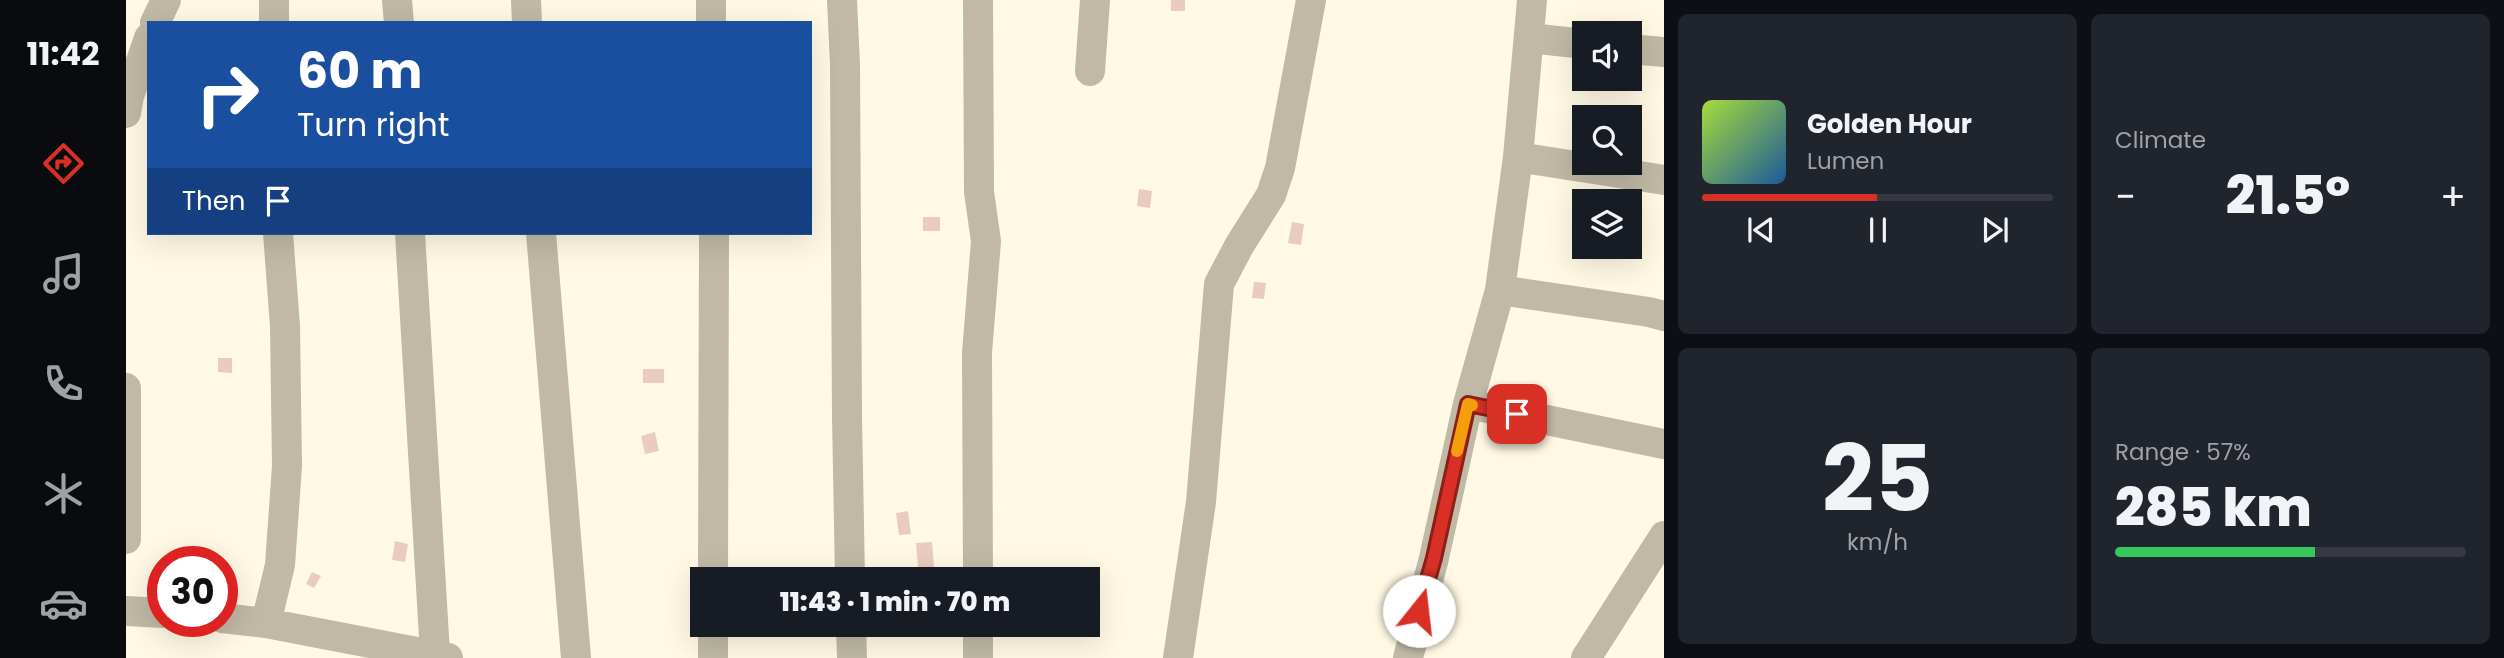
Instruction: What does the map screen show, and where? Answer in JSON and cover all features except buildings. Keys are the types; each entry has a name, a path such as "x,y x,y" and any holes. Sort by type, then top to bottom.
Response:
{"street":[{"path":"156,21 166,0"},
{"path":"274,0 274,21"},
{"path":"397,0 398,21"},
{"path":"526,0 527,21"},
{"path":"711,0 711,21"},
{"path":"842,0 845,65 846,404 850,567"},
{"path":"978,0 979,192 986,241 977,354 978,567"},
{"path":"1090,71 1095,0"},
{"path":"1178,658 1201,502 1219,284 1271,195 1280,168 1311,0"},
{"path":"1408,658 1434,558 1468,404 1500,290 1518,157 1532,0"},
{"path":"1530,38 1572,43"},
{"path":"126,113 147,44"},
{"path":"1642,50 1664,52"},
{"path":"1518,157 1664,180"},
{"path":"266,623 280,565 288,466 285,326 278,235"},
{"path":"238,620 442,656 410,235"},
{"path":"541,235 576,658"},
{"path":"713,567 714,235"},
{"path":"1500,290 1664,316"},
{"path":"126,388 126,539"},
{"path":"1468,404 1664,444"},
{"path":"1586,658 1664,536"},
{"path":"126,611 147,612"},
{"path":"713,637 713,658"},
{"path":"851,637 852,658"},
{"path":"978,637 978,658"}],"slow traffic":[{"path":"1457,451 1468,404 1472,405"}],"route":[{"path":"1419,611 1434,558 1468,404 1517,414"}]}
